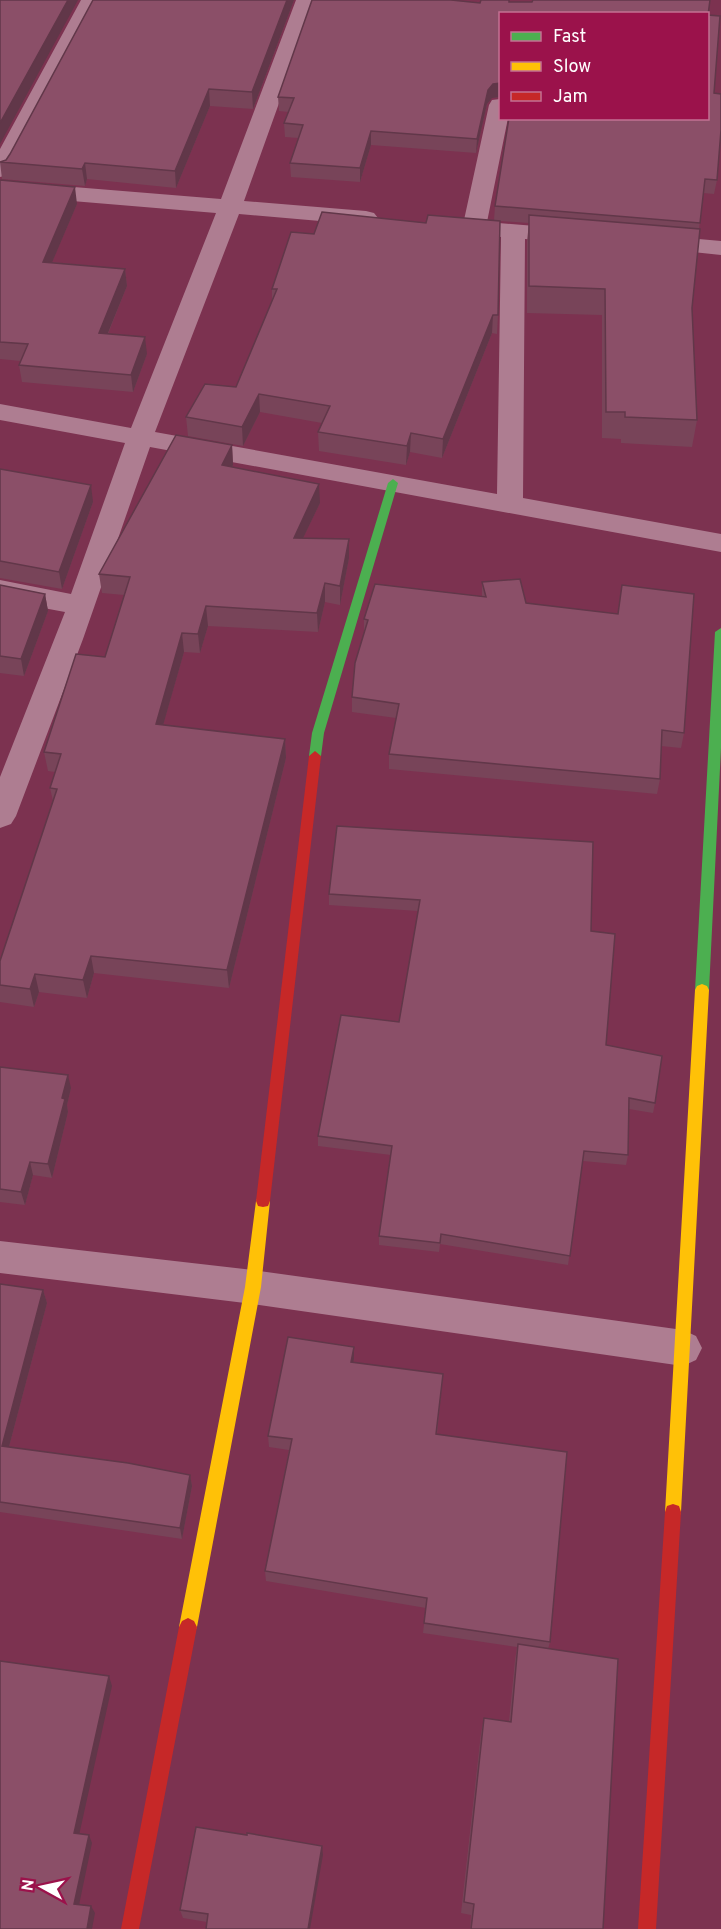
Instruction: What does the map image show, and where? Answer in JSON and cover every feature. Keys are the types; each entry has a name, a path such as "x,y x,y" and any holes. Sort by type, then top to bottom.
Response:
{"street":[{"path":"0,170 91,0"},
{"path":"0,816 306,0"},
{"path":"474,227 499,114"},
{"path":"0,188 384,220"},
{"path":"429,224 594,237"},
{"path":"510,505 513,231"},
{"path":"628,240 721,248"},
{"path":"0,412 721,543"},
{"path":"130,1929 253,1287 318,733 393,483"},
{"path":"0,590 81,605"},
{"path":"647,1929 717,797 721,632"},
{"path":"0,1257 253,1287 683,1348"}],"building":[{"path":"0,0 68,0 0,123"},
{"path":"93,0 287,0 252,92 209,89 175,171 85,163 82,169 0,162 6,160 10,154"},
{"path":"312,0 451,0 480,3 481,0 532,2 533,0 710,0 708,12 499,12 499,83 493,84 488,90 477,139 371,131 360,168 290,163 303,125 284,123 294,98 278,97"},
{"path":"709,15 720,16 714,93 721,94 717,180 705,179 700,223 495,206 509,120 709,120"},
{"path":"0,180 75,187 43,262 125,269 99,333 145,337 131,375 19,365 28,344 0,342"},
{"path":"322,212 426,223 428,215 500,221 498,315 493,315 443,439 411,433 407,446 318,432 330,406 259,394 242,427 186,417 205,384 236,387 277,289 272,289 291,232 314,234"},
{"path":"529,215 700,229 692,308 697,420 625,417 625,412 606,412 605,289 529,286"},
{"path":"176,435 232,445 222,465 319,484 294,538 349,539 340,586 325,583 317,613 206,606 198,634 182,633 156,724 285,739 227,970 91,956 83,980 35,974 30,989 0,985 0,961 57,789 50,788 61,754 44,752 76,654 105,657 130,577 99,574"},
{"path":"0,469 91,485 59,572 0,561"},
{"path":"520,579 526,603 618,614 622,585 694,594 684,733 662,730 660,779 389,754 399,704 352,697 355,663 368,620 364,619 375,584 486,597 482,582"},
{"path":"0,585 45,594 21,659 0,656"},
{"path":"337,826 593,842 591,931 615,934 606,1045 662,1056 655,1103 629,1098 628,1155 584,1151 570,1256 441,1234 440,1243 379,1236 392,1146 318,1136 341,1015 399,1022 420,900 329,894"},
{"path":"0,1067 68,1075 62,1098 65,1099 48,1164 30,1162 21,1192 0,1189"},
{"path":"0,1284 43,1290 2,1446 128,1463 190,1475 180,1528 0,1502"},
{"path":"288,1337 354,1347 351,1362 443,1374 436,1434 567,1452 550,1642 424,1623 427,1598 265,1571 292,1439 268,1436"},
{"path":"518,1644 618,1659 603,1929 471,1929 474,1904 464,1902 484,1718 511,1722"},
{"path":"0,1661 109,1676 74,1833 89,1835 74,1904 91,1906 87,1929 0,1929"},
{"path":"196,1827 322,1846 308,1929 206,1929 208,1914 180,1910"}],"traffic: fast":[{"path":"315,756 318,733 393,483"},
{"path":"702,990 721,632"}],"traffic: slow":[{"path":"673,1512 702,990"},
{"path":"188,1627 253,1287 263,1201"}],"traffic: jam":[{"path":"263,1201 315,756"},
{"path":"647,1929 673,1512"},
{"path":"130,1929 188,1627"}]}
